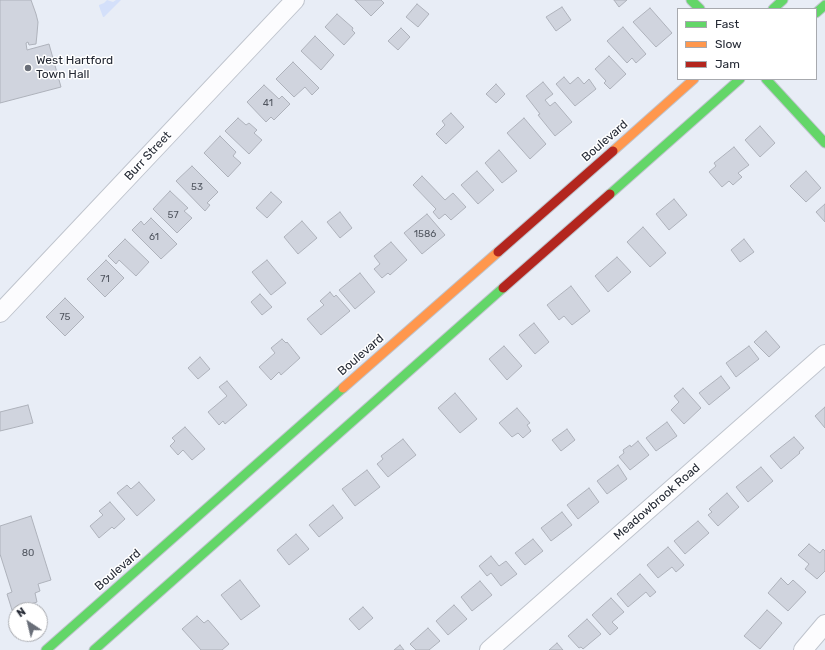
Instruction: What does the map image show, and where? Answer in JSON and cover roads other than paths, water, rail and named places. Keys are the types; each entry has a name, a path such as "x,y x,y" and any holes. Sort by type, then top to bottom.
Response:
{"main road":[{"path":"691,0 699,8"},
{"path":"774,8 783,0"},
{"path":"817,12 825,5"},
{"name":"Boulevard","path":"46,650 182,535 364,375 693,80"},
{"path":"94,650 198,553 379,393 559,234 739,80"},
{"path":"767,80 825,143"}],"street":[{"name":"Burr Street","path":"0,313 295,0"},
{"name":"Meadowbrook Road","path":"489,650 825,354"},
{"path":"803,650 825,624"}],"place":[{"name":"West Hartford Town Hall","path":"28,68"}]}
